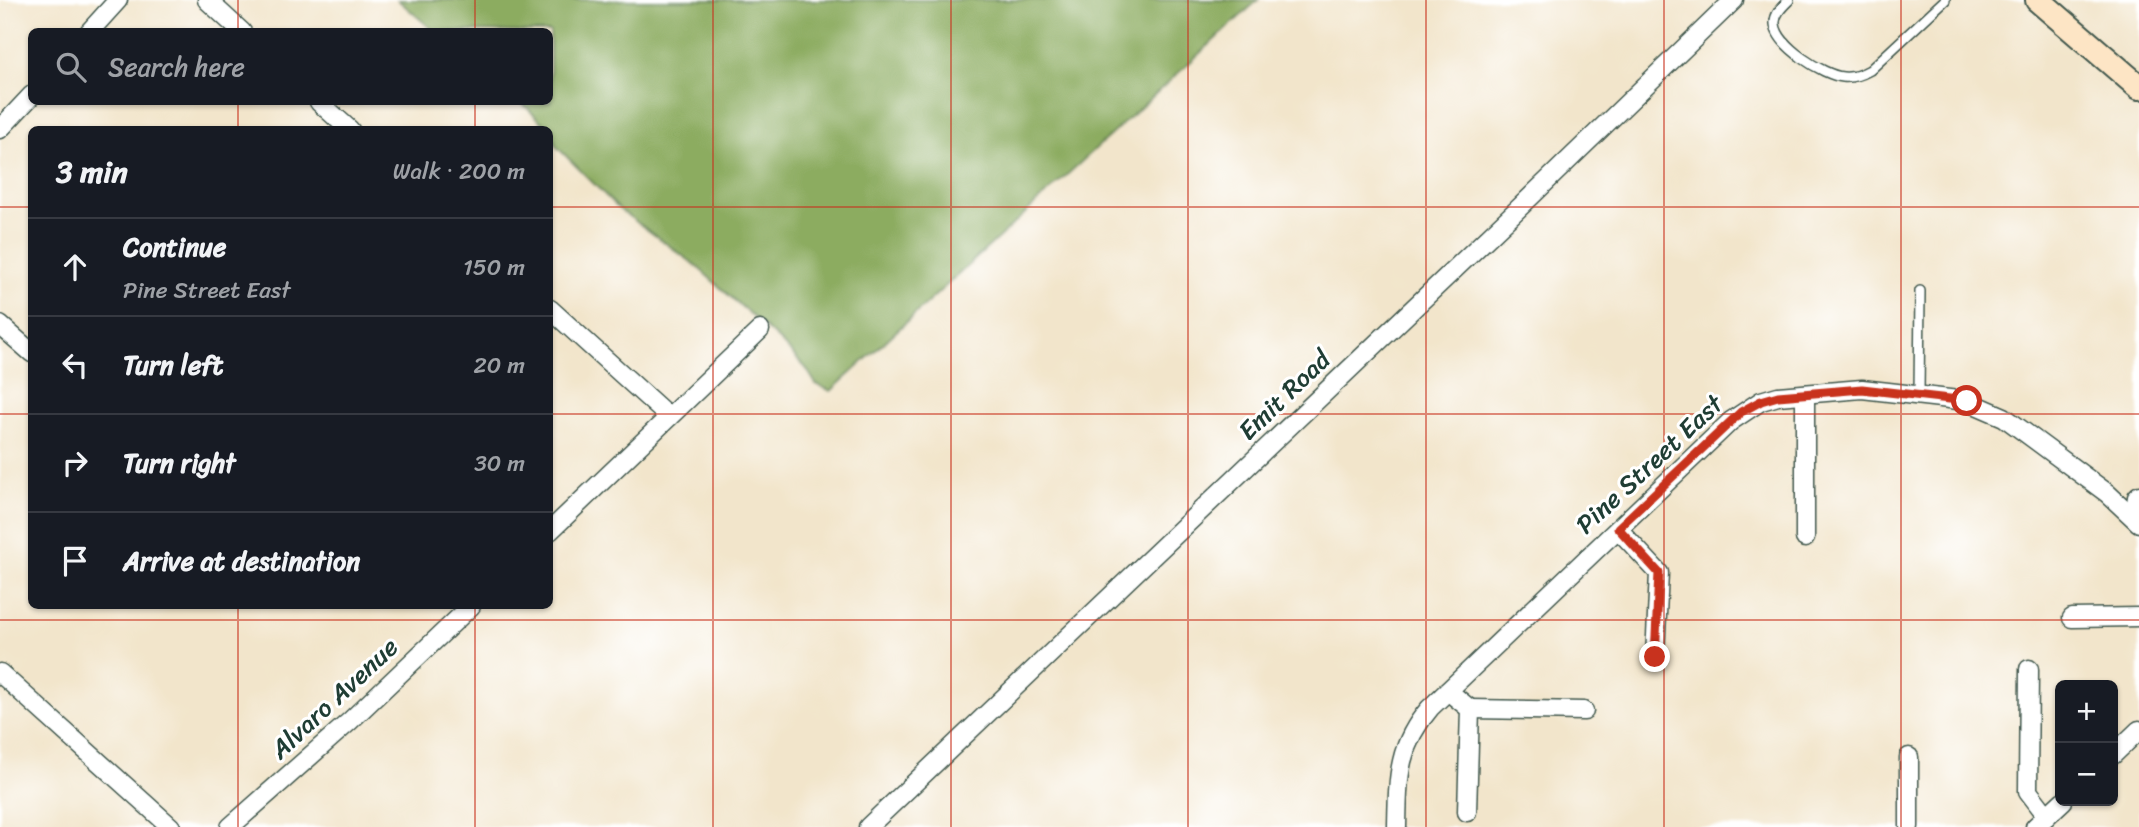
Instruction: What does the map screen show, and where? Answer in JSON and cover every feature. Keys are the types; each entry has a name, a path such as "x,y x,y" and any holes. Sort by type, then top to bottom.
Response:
{"main road":[{"path":"2038,0 2139,88"}],"street":[{"path":"93,28 118,0"},
{"path":"207,0 238,28"},
{"name":"Emit Road","path":"868,827 1734,0"},
{"path":"0,129 28,99"},
{"path":"323,105 346,126"},
{"path":"553,312 669,417"},
{"path":"0,325 28,350"},
{"path":"553,528 760,330"},
{"name":"Pine Street East","path":"1397,827 1398,775 1405,748 1418,722 1741,412 1761,401 1778,396 1862,389 1967,401 2004,417 2107,493 2137,519"},
{"path":"1805,394 1805,538"},
{"path":"2137,519 2139,495"},
{"path":"1618,528 1659,573 1655,657"},
{"name":"Alvaro Avenue","path":"230,827 350,721 468,609"},
{"path":"2072,618 2139,617"},
{"path":"2029,669 2028,791 2041,822 2058,806"},
{"path":"1,677 171,827"},
{"path":"1448,691 1470,709 1584,711"},
{"path":"1467,813 1470,709"},
{"path":"2118,750 2139,730"},
{"path":"1909,757 1909,827"}],"lane":[{"path":"1789,0 1776,16 1778,31 1799,56 1832,75 1845,78 1870,71 1945,0"},
{"path":"1919,394 1920,291"}],"green space":[{"path":"398,0 1258,0 831,391 816,384 806,368 781,342 694,264 619,209 556,146 553,126 546,126 524,105 553,105 553,28 431,28"}],"route":[{"path":"1655,657 1659,573 1618,528 1741,412 1761,401 1778,396 1862,389 1967,401"}]}
